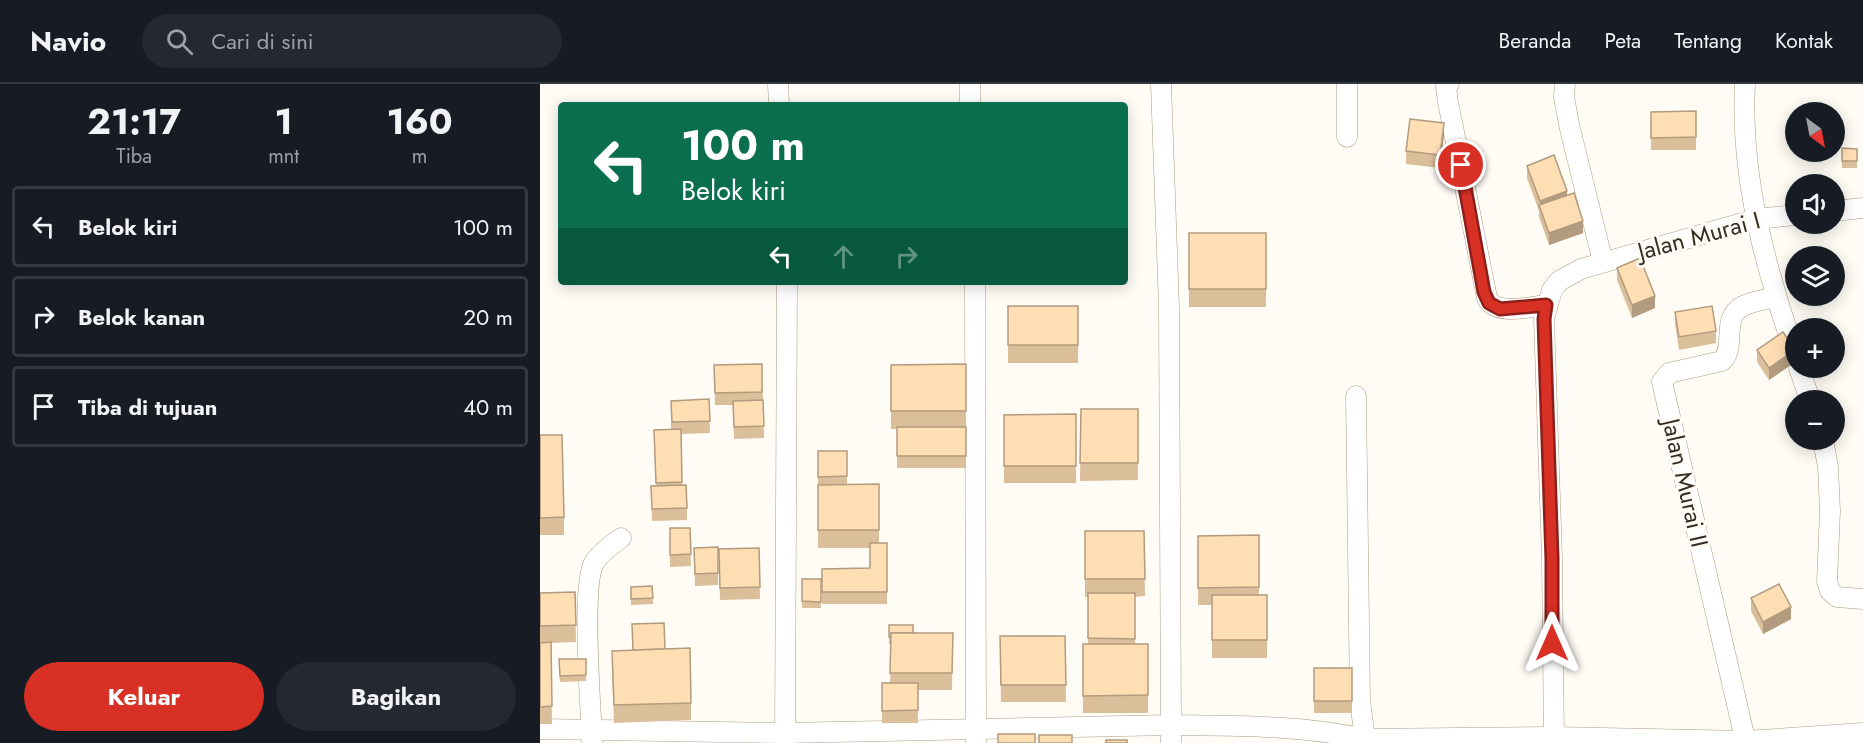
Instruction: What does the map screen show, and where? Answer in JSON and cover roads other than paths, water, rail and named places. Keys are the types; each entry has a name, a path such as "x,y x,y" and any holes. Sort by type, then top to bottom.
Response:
{"street":[{"path":"778,84 779,102"},
{"path":"970,84 970,102"},
{"path":"1161,84 1169,308 1171,734"},
{"path":"1347,84 1347,137"},
{"path":"1449,84 1446,87 1448,102 1484,292 1489,303 1500,309 1546,305"},
{"path":"1565,84 1564,97 1570,129 1603,262"},
{"path":"1745,84 1743,117 1756,219 1775,297 1785,326"},
{"path":"1845,210 1863,208"},
{"name":"Jalan Murai I","path":"1554,740 1552,559 1544,319 1552,290 1558,281 1581,269 1603,262 1756,219 1785,216"},
{"path":"785,738 787,285"},
{"path":"975,285 976,736"},
{"name":"Jalan Murai II","path":"1746,742 1662,382 1669,373 1722,361 1729,351 1730,326 1736,312 1742,306 1775,297"},
{"path":"1356,396 1359,678 1365,741"},
{"path":"1825,450 1830,511 1828,586 1836,597 1863,599"},
{"path":"592,736 587,600 590,574 601,555 621,538"},
{"path":"540,729 592,736 785,738 1171,734 1271,726 1365,741 1746,742 1863,733"}]}
